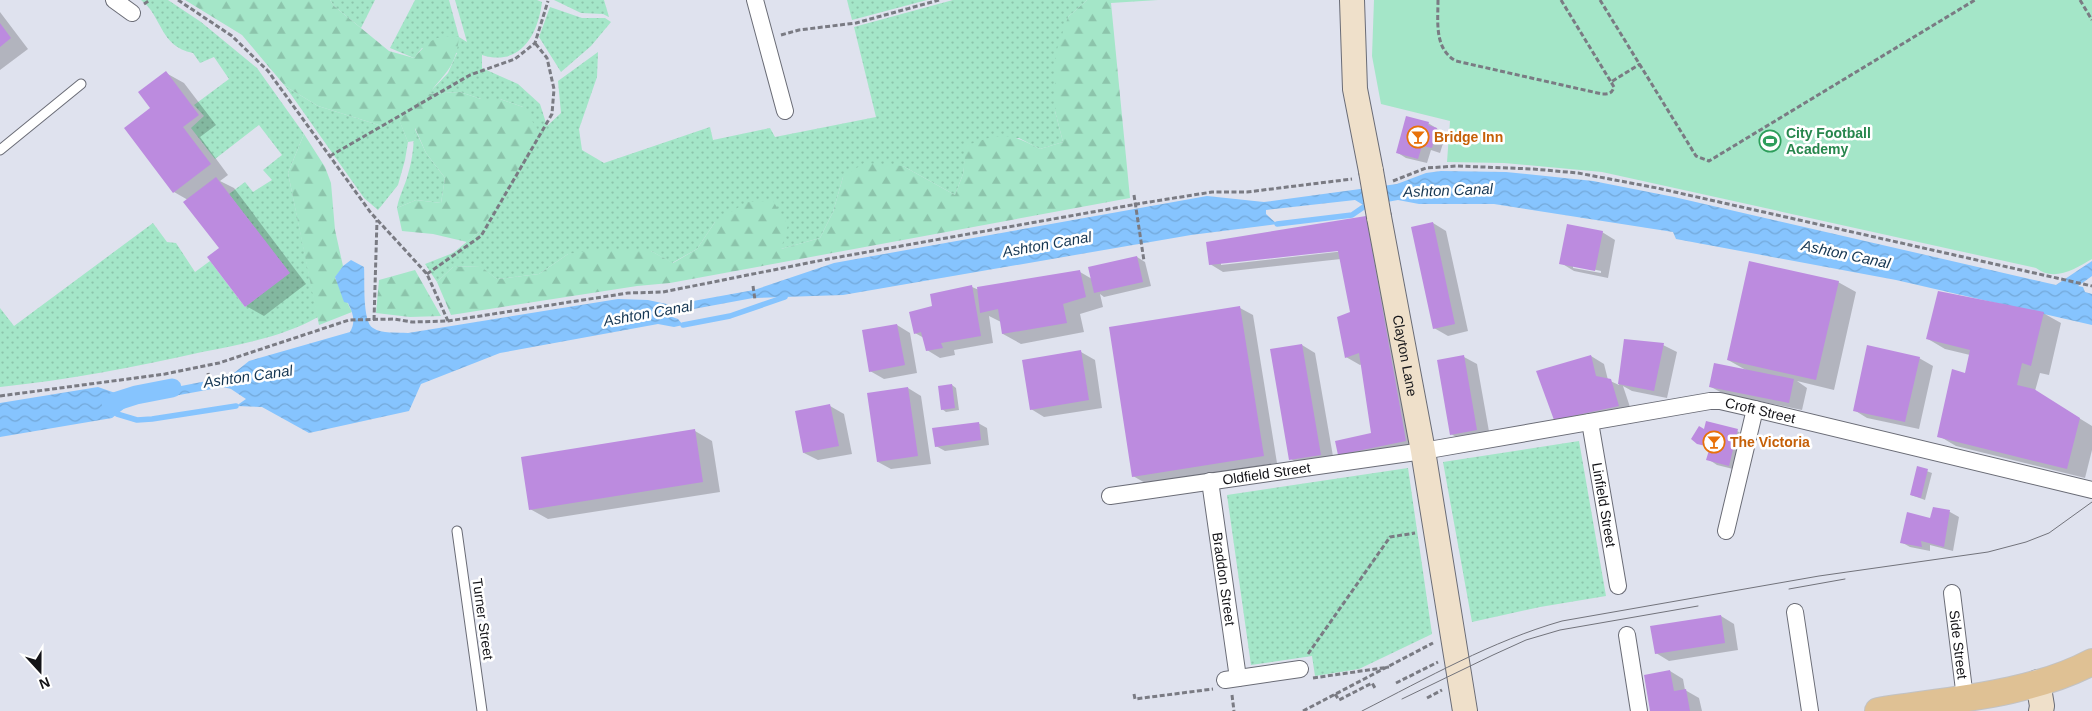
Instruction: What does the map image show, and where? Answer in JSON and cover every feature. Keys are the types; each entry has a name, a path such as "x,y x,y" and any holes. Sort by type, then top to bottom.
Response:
{"main road":[{"path":"1878,711 1965,698 2038,682 2075,671 2092,662"}],"street":[{"path":"114,0 132,13"},
{"path":"755,0 785,111"},
{"name":"Clayton Lane","path":"1352,0 1355,89 1423,451 1465,711"},
{"name":"Croft Street","path":"1423,451 1710,401 1720,401 2092,490"},
{"path":"1726,531 1755,409"},
{"name":"Linfield Street","path":"1590,422 1618,586"},
{"name":"Oldfield Street","path":"1110,496 1423,451"},
{"name":"Braddon Street","path":"1210,481 1232,679 1308,669"},
{"name":"Side Street","path":"1952,593 1965,698"},
{"path":"1795,612 1810,711"},
{"path":"1627,635 1639,711"},
{"path":"2038,682 2042,706 2041,711"}],"lane":[{"path":"0,150 82,84"},
{"name":"Turner Street","path":"457,531 482,711"}],"path":[{"path":"178,0 232,36 268,71 377,220 426,274 448,321"},
{"path":"330,156 470,75 515,59 535,43 547,0"},
{"path":"766,39 799,30 856,23 940,0"},
{"path":"1438,0 1440,41 1448,57 1456,61 1602,94 1613,92 1614,87 1561,0"},
{"path":"1600,0 1696,156 1709,161 1974,0"},
{"path":"2080,0 2092,20"},
{"path":"426,274 481,236 552,114 554,89 549,66 547,58 535,43"},
{"path":"1611,82 1640,64"},
{"path":"0,396 165,374 219,363 349,320 448,321 628,292 663,292 828,259 1212,192 1247,192 1372,179 1426,168 1457,166 1578,173 1657,188 2092,286"},
{"path":"1134,195 1144,261"},
{"path":"374,320 377,220"},
{"path":"753,286 755,300"},
{"path":"208,373 210,388"},
{"path":"1308,669 1308,653 1390,537 1436,529"},
{"path":"1303,711 1437,641"},
{"path":"1396,683 1440,661"},
{"path":"1335,694 1339,700 1372,683 1375,688"},
{"path":"1427,698 1443,689"}],"green space":[{"path":"141,0 168,0 201,22 257,68 304,134 288,173 318,317 291,330 247,343 102,372 0,387 0,308 14,326 153,223 167,242 176,243 195,272 210,261 245,307 289,273 229,194 245,182 253,192 272,180 263,170 282,155 259,125 215,159 191,128 204,116 194,105 229,79 214,57 200,63 193,53 182,49 167,38 154,14"},
{"path":"185,0 330,0 334,6 389,51 414,58 433,40 444,37 459,37 458,47 452,63 429,94 460,92 481,99 500,99 523,107 540,133 479,232 467,242 433,234 402,231 397,208 416,200 441,203 445,178 426,153 415,128 414,141 408,142 397,115 382,126 318,106 285,86 242,35"},
{"path":"330,0 375,0 361,28 334,6"},
{"path":"415,0 449,0 459,37 467,42 455,0 537,0 542,2 536,26 525,45 517,52 507,56 495,58 482,55 482,68 518,84 540,104 547,126 561,113 558,81 598,52 597,77 579,129 582,150 604,163 710,127 713,140 770,128 775,137 876,117 854,27 953,0 1087,0 1068,17 1055,111 1063,142 1040,149 1019,138 967,146 963,174 955,195 903,166 843,177 833,212 820,238 781,249 715,222 697,249 672,263 651,251 568,254 539,274 497,279 479,266 453,267 437,282 425,264 453,253 479,232 523,107 500,99 481,99 460,92 428,94 448,73 457,53 422,48 414,58 390,48"},
{"path":"554,0 604,0 609,17 603,14 581,13"},
{"path":"847,0 927,0 852,20"},
{"path":"1087,0 1158,0 1111,3 1130,198 670,283 637,286 451,315 437,282 453,267 480,266 497,279 539,274 568,254 601,249 651,251 673,263 697,249 715,222 747,202 773,201 788,225 781,249 820,238 833,212 843,177 864,163 903,166 955,195 963,174 966,146 1004,136 1030,143 1040,149 1063,142 1055,111 1055,55 1068,17"},
{"name":"City Football Academy","path":"1374,0 2092,0 2092,259 2072,270 2050,274 2036,268 1602,172 1504,163 1447,162 1450,121 1381,104 1372,56"},
{"path":"550,7 582,18 605,18 611,22 591,46 561,72 539,37"},
{"path":"285,86 318,106 382,126 397,114 408,142 405,160 398,185 378,210 364,198"},
{"path":"414,127 426,153 445,178 441,203 416,200 397,208 411,162"},
{"path":"304,134 325,167 331,183 335,230 343,266 335,278 352,312 319,325 288,173"},
{"path":"415,270 441,316 410,317 376,313 379,280"},
{"path":"1579,441 1606,596 1540,607 1472,622 1443,462"},
{"path":"1408,468 1432,634 1359,669 1315,676 1312,656 1251,665 1227,495"}],"water":[{"path":"1441,171 1506,172 1593,181 1674,197 2056,285 2092,261 2092,276 2078,286 2083,287 2085,292 2092,294 2092,325 1896,280 1676,239 1673,232 1494,204 1419,204 1398,200 1365,206 1355,200 1266,210 1266,214 1277,224 1191,235 843,295 753,298 672,313 672,317 678,319 683,325 674,327 658,324 500,353 421,384 409,411 309,433 262,407 236,406 246,399 231,389 223,387 130,404 112,418 0,437 0,403 98,387 121,395 135,395 217,379 234,373 249,361 350,332 353,325 352,314 348,303 344,302 335,277 343,266 351,260 364,267 364,290 369,324 381,331 408,333 618,299 648,300 671,305 754,290 834,263 1207,196 1264,202 1397,184 1426,173"}],"building":[{"path":"0,23 11,38 0,47"},
{"path":"166,71 199,115 183,127 211,164 173,193 124,128 150,108 138,92"},
{"name":"Bridge Inn","path":"1406,116 1429,122 1428,125 1437,128 1432,148 1422,146 1418,159 1396,153"},
{"path":"216,177 290,273 245,307 207,257 219,248 183,202"},
{"path":"1366,216 1406,441 1338,455 1335,441 1371,433 1359,353 1345,358 1337,317 1350,312 1338,251 1209,265 1206,242"},
{"path":"1433,222 1455,324 1433,329 1411,227"},
{"path":"1567,224 1603,231 1595,271 1559,264"},
{"path":"1137,256 1143,282 1094,293 1088,267"},
{"path":"1749,261 1839,281 1816,380 1727,360"},
{"path":"1080,270 1086,297 1063,304 1067,323 1002,334 998,309 980,313 977,287"},
{"path":"972,285 981,336 941,343 943,348 926,351 921,332 914,334 909,312 932,306 930,294"},
{"path":"1938,291 2044,312 2031,366 2022,363 2017,385 2034,389 2080,418 2067,469 1937,437 1952,369 1965,373 1970,350 1926,339"},
{"path":"1240,306 1264,456 1132,477 1109,327"},
{"path":"897,324 905,365 869,372 862,330"},
{"path":"1624,339 1664,343 1654,391 1618,384"},
{"path":"1302,344 1321,455 1289,460 1270,349"},
{"path":"1867,345 1920,357 1905,422 1853,411"},
{"path":"1081,350 1089,400 1030,410 1022,360"},
{"path":"1464,355 1477,430 1450,435 1437,360"},
{"path":"1591,355 1596,376 1611,379 1619,406 1554,420 1536,371"},
{"path":"1714,363 1794,379 1789,403 1709,387"},
{"path":"952,384 955,408 941,410 938,386"},
{"path":"908,387 918,456 877,462 867,393"},
{"path":"830,404 839,446 803,453 795,411"},
{"name":"The Victoria","path":"1706,421 1738,429 1729,466 1706,460 1710,447 1697,444 1691,439 1699,426 1704,429"},
{"path":"979,422 981,440 935,447 932,428"},
{"path":"695,429 703,482 529,510 521,457"},
{"path":"1917,466 1928,469 1921,498 1910,495"},
{"path":"1933,507 1950,510 1944,547 1921,541 1922,547 1900,543 1907,512 1930,518"},
{"path":"1721,615 1725,643 1655,654 1650,626"},
{"path":"1670,670 1674,691 1686,689 1690,711 1650,711 1644,675"}],"waterway":[{"path":"1277,224 1352,215 1365,206"},
{"path":"683,325 730,316 785,297"},
{"name":"Ashton Canal","path":"111,403 136,395 172,388"},
{"path":"117,414 137,420 152,419 236,406"}],"tram line":[{"path":"1362,711 1435,673 1485,650 1536,629 1562,621 1819,576 1988,552 2026,542 2049,533 2092,502"},
{"path":"1789,589 1845,579"},
{"path":"1402,699 1526,640 1560,630 1698,606"}],"place":[{"name":"Bridge Inn","path":"1418,137"},
{"name":"City Football Academy","path":"1770,141"},
{"name":"The Victoria","path":"1714,442"}]}
